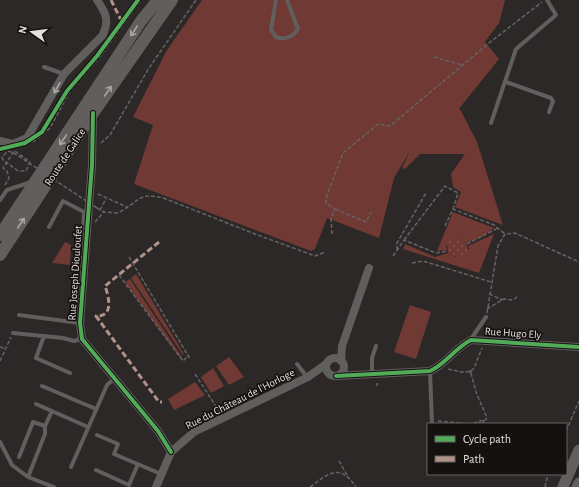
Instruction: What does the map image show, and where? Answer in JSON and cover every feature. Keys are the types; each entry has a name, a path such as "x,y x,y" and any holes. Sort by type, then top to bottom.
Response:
{"main road":[{"name":"Route de Galice","path":"0,235 141,21 158,0"},
{"name":"Route de Galice","path":"0,255 93,113 172,0"},
{"path":"563,487 579,450"},
{"path":"577,487 579,483"}],"street":[{"path":"11,146 27,138 64,74 102,36 106,28 106,13 97,0"},
{"name":"Rue Joseph Diouloufet","path":"82,339 78,323 88,222 93,113"},
{"name":"Rue du Château de l'Horloge","path":"156,487 170,452 194,432 310,376 330,361 342,346 370,268"},
{"path":"82,339 158,431 170,452"},
{"name":"Rue Hugo Ely","path":"334,375 430,372 439,367 464,343 471,340 579,347"},
{"name":"Rue du Château de l'Horloge","path":"342,346 342,363"},
{"path":"342,363 341,373 334,375 327,372 330,361 342,363 359,374"},
{"name":"Rue du Château de l'Horloge","path":"310,376 334,375"}],"lane":[{"path":"276,0 271,30 276,37 283,39 289,37 298,28 287,0"},
{"path":"491,123 516,49 556,15 546,0"},
{"path":"44,67 64,74"},
{"path":"506,82 551,98 553,101 549,112"},
{"path":"0,200 7,190 35,181"},
{"path":"19,315 78,323 84,212 63,201 49,227"},
{"path":"471,340 486,316"},
{"path":"12,333 74,341 82,339"},
{"path":"44,336 36,358 70,373"},
{"path":"372,373 372,358 376,346"},
{"path":"296,364 310,376"},
{"path":"430,372 432,422"},
{"path":"70,467 107,385 114,379"},
{"path":"42,386 96,409"},
{"path":"36,404 88,427"},
{"path":"28,477 45,434 44,426 52,411"},
{"path":"19,457 34,422 44,426"},
{"path":"97,435 118,444 114,454 161,474"},
{"path":"0,442 12,465 28,477 54,487"},
{"path":"96,470 129,485 138,464"}],"path":[{"path":"31,142 42,132 67,91 98,56 139,0"},
{"path":"92,152 110,135 149,68 196,0"},
{"path":"371,212 366,222 328,206 326,198 344,153 378,124 390,126 489,43 546,0"},
{"path":"434,57 462,65"},
{"path":"3,190 12,178 11,171 2,165 11,146 30,162 26,171 18,171 3,160 2,157 5,152 8,151 14,153 97,208 100,210 104,212 117,214 136,200 152,195 316,256 325,252"},
{"path":"393,256 445,186 458,193 446,226"},
{"path":"90,190 106,199 127,207"},
{"path":"397,250 397,243 426,193"},
{"path":"100,210 106,199"},
{"path":"332,234 331,219 335,209"},
{"path":"453,209 494,225 505,234 515,233 579,262"},
{"path":"88,222 97,221 104,212"},
{"path":"467,244 498,228"},
{"path":"486,316 498,246 505,234"},
{"path":"404,240 436,253 448,251"},
{"path":"119,275 183,361 189,357 128,257"},
{"path":"412,263 423,261 492,282"},
{"path":"489,294 503,300 513,300 518,296"},
{"path":"487,309 503,300"},
{"path":"0,361 12,333"},
{"path":"439,367 461,372 470,372 474,368 484,340"},
{"path":"0,346 6,349"},
{"path":"470,372 476,392 487,418 482,423"},
{"path":"195,374 213,400 222,418"},
{"path":"567,429 579,401"},
{"path":"432,422 450,423"},
{"path":"339,461 356,487"},
{"path":"310,487 325,476 334,472 347,475"},
{"path":"545,487 548,475"}],"shaded area":[{"path":"202,0 505,0 499,23 485,42 499,59 458,110 460,109 477,142 503,225 455,207 461,192 453,187 451,174 465,154 420,154 405,169 402,168 410,151 394,178 379,238 327,218 315,249 311,251 134,184 153,125 133,117 167,50"},
{"path":"453,212 494,228 482,237 466,243 455,238 446,246 447,250 437,251"},
{"path":"494,234 479,273 403,249 405,244 435,257 448,253 456,257 469,249 468,246"},
{"path":"455,238 466,243 469,253 457,257 448,253 447,242"},
{"path":"65,242 71,245 70,265 52,263"},
{"path":"136,274 184,354 183,355 131,278"},
{"path":"130,279 182,357 180,358 125,282"},
{"path":"410,305 431,312 416,359 394,352"},
{"path":"229,357 244,377 229,385 216,366"},
{"path":"213,368 224,386 211,393 201,377"},
{"path":"195,382 205,395 174,410 168,399"}],"marked path":[{"path":"111,0 120,18 124,21"},
{"path":"159,242 105,286 109,301 108,310 106,313 96,316 159,402 162,402"}],"cycle path":[{"path":"0,149 25,143 42,132 67,91 97,56 138,0"},
{"path":"93,113 92,165 80,323 82,339 158,431 171,452"},
{"path":"336,376 430,371 436,368 460,347 471,340 579,347"}]}
